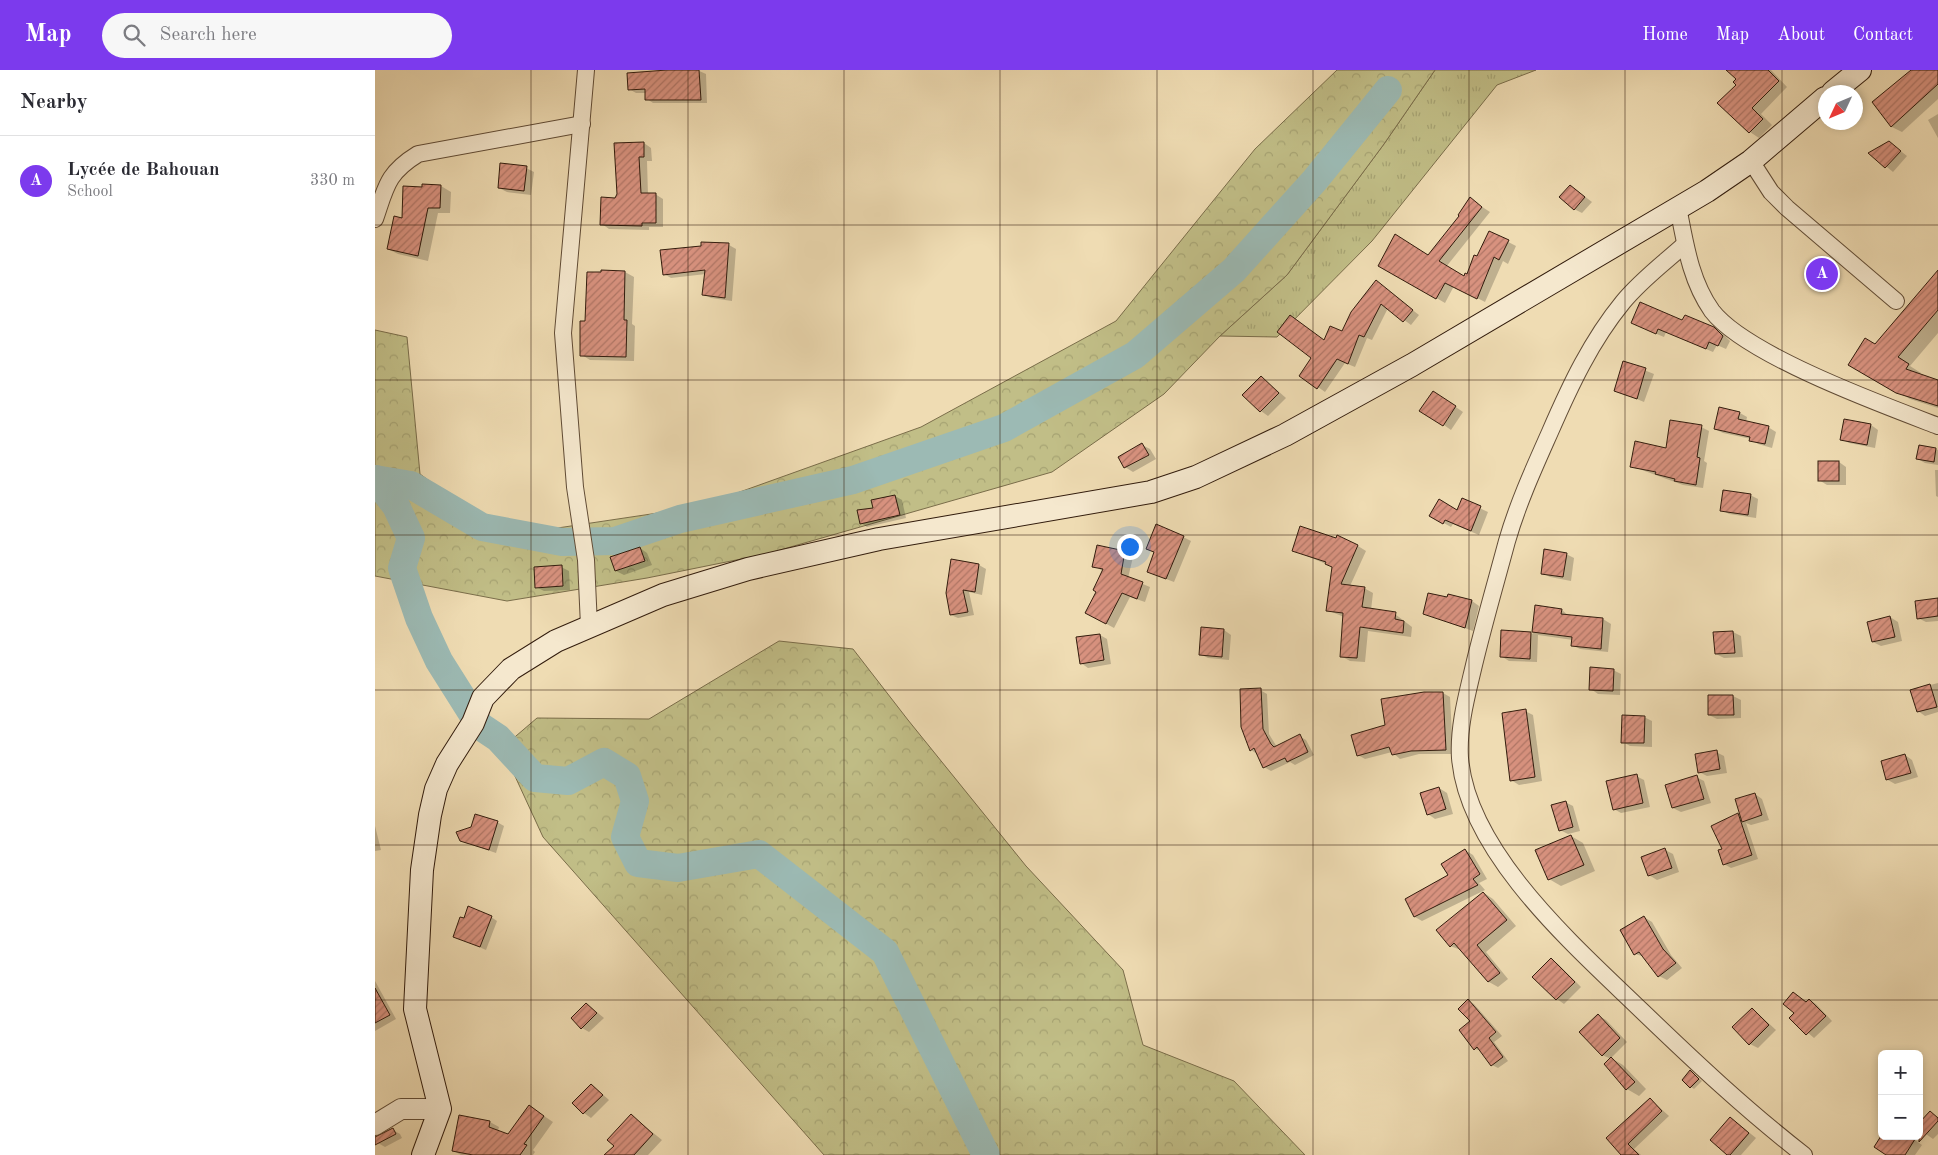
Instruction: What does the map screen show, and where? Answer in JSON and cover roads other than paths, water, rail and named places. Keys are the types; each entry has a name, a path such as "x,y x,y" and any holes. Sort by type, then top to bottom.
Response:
{"main road":[{"path":"1842,85 1860,70"},
{"path":"423,1155 440,1109 415,1010 422,870 436,789 451,757 473,722 483,698 511,669 532,654 589,626 663,594 749,568 879,539 1151,492 1196,477 1285,435 1412,364 1513,307 1677,207 1715,186 1751,161 1818,104"}],"street":[{"path":"586,70 573,234 566,278 563,333 575,487 583,524 587,560 589,626"},
{"path":"375,219 388,184 400,166 418,154 582,124"},
{"path":"1751,161 1771,192 1787,208 1896,301"},
{"path":"1677,207 1684,245 1702,294 1713,311 1736,332 1759,348 1823,378 1938,426"},
{"path":"1684,245 1625,300 1600,332 1568,392 1528,480 1511,528 1470,680 1460,740 1462,771 1475,811 1499,854 1513,875 1559,930 1727,1092 1804,1155"},
{"path":"375,1125 401,1109 440,1109"}],"waterway":[{"path":"375,479 411,485 482,527 562,542 615,541 680,519 853,480 1004,428 1135,355 1234,270 1315,180 1388,90"},
{"path":"375,479 396,506 411,538 402,568 419,618 439,661 480,726 498,738 535,778 568,781 604,762 627,776 635,801 625,837 638,863 678,868 759,854 885,952 986,1155"}],"place":[{"name":"Lycée de Bahouan","path":"1822,274"}]}
